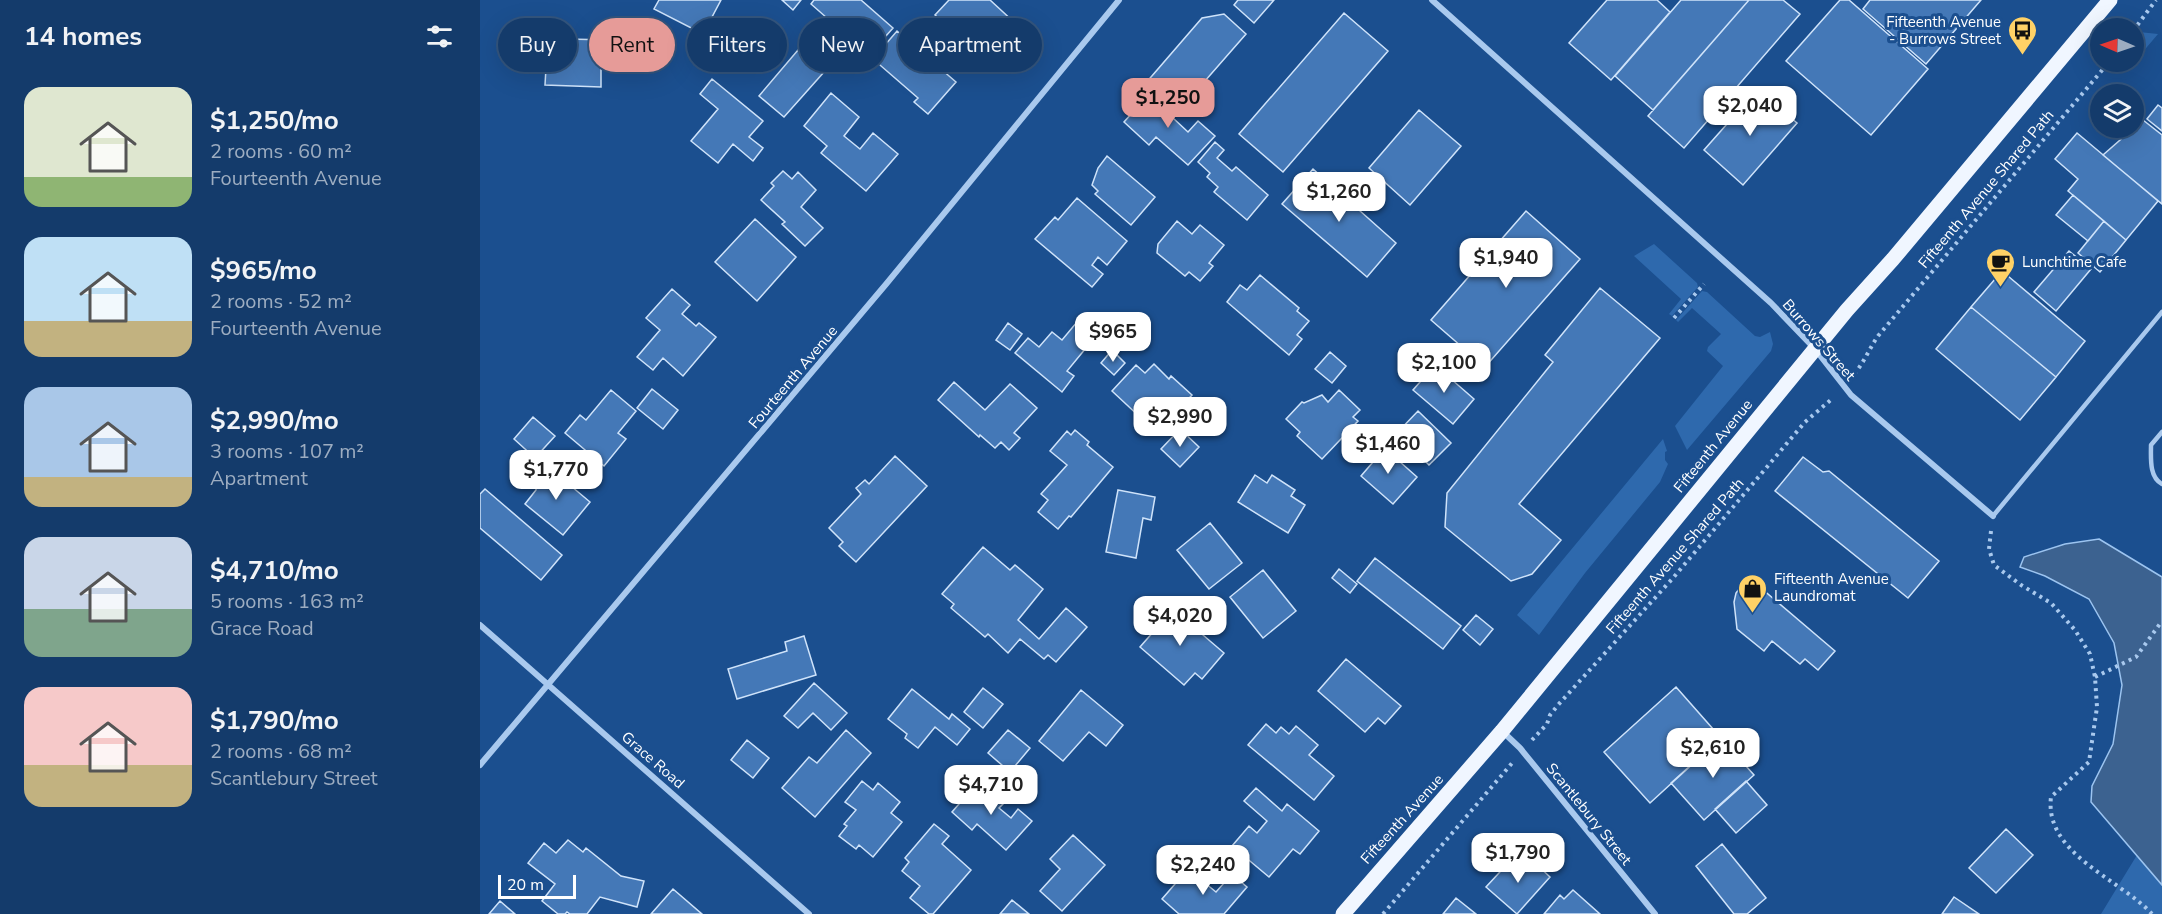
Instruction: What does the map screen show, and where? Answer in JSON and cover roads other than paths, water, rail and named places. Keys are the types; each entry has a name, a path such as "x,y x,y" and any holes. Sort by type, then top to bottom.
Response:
{"main road":[{"name":"Fifteenth Avenue","path":"1343,914 1502,731 1815,349 2110,0"}],"street":[{"name":"Fourteenth Avenue","path":"480,765 887,283 1119,0"},
{"name":"Burrows Street","path":"1432,0 1771,303 1815,349 1851,395 1993,516"},
{"name":"Grace Road","path":"480,625 809,914"},
{"name":"Scantlebury Street","path":"1502,731 1520,748 1655,914"}],"lane":[{"path":"1993,516 2162,312"},
{"path":"2162,432 2151,445 2151,466 2157,481 2162,484"}],"place":[{"name":"Fifteenth Avenue - Burrows Street","path":"2022,56"},
{"name":"Lunchtime Cafe","path":"2001,288"},
{"name":"Fifteenth Avenue Laundromat","path":"1753,614"}]}
